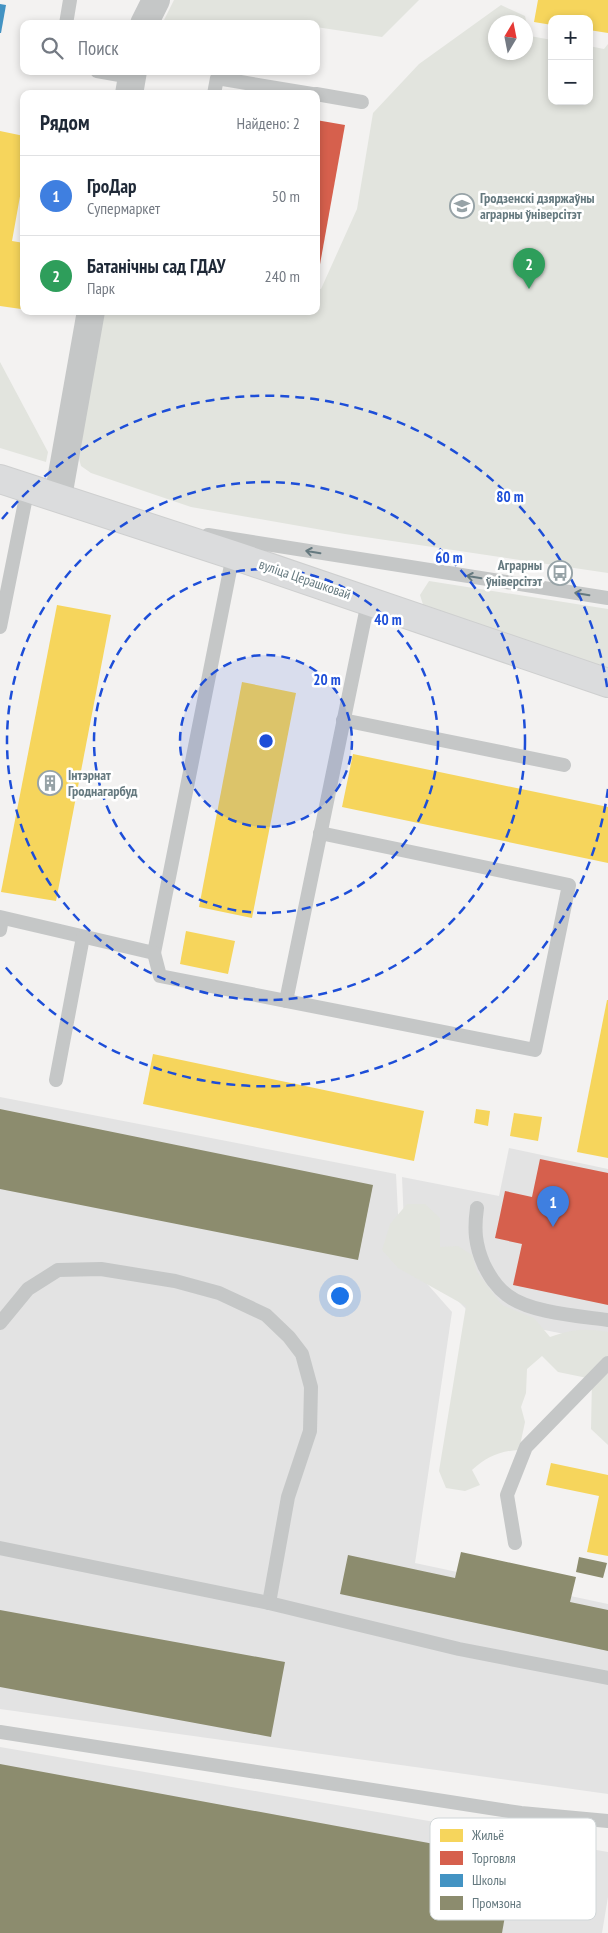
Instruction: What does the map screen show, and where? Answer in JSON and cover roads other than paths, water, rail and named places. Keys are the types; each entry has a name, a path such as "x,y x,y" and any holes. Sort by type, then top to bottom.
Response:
{"street":[{"path":"146,20 156,0"},
{"path":"58,497 90,315"},
{"name":"вуліца Церашковай","path":"0,479 233,555 608,684"}],"lane":[{"path":"67,20 70,0"},
{"path":"111,75 131,81"},
{"path":"214,90 216,78 288,90"},
{"path":"320,95 362,102"},
{"path":"0,628 28,487"},
{"path":"146,526 608,598"},
{"path":"233,555 154,953 160,976 535,1050 569,885 320,833"},
{"path":"286,1001 368,602"},
{"path":"343,720 564,765"},
{"path":"1,922 82,936 154,953"},
{"path":"56,1080 82,936"},
{"path":"477,1208 474,1231 480,1256 492,1281 508,1296 532,1306 608,1320"},
{"path":"0,1323 28,1289 58,1270 101,1269 175,1281 219,1294 266,1315 289,1337 302,1354 311,1387 310,1431 288,1497 269,1603"},
{"path":"515,1543 507,1495 526,1446 608,1363"},
{"path":"0,1548 269,1603 459,1649 608,1678"},
{"path":"0,1732 522,1813 576,1818"}],"place":[{"name":"Гродзенскі дзяржаўны аграрны ўніверсітэт","path":"462,206"},
{"name":"Батанічны сад ГДАУ","path":"529,289"},
{"name":"Аграрны ўніверсітэт","path":"560,573"},
{"name":"Інтэрнат Гроднагарбуд","path":"50,783"},
{"name":"ГроДар","path":"553,1227"}]}
